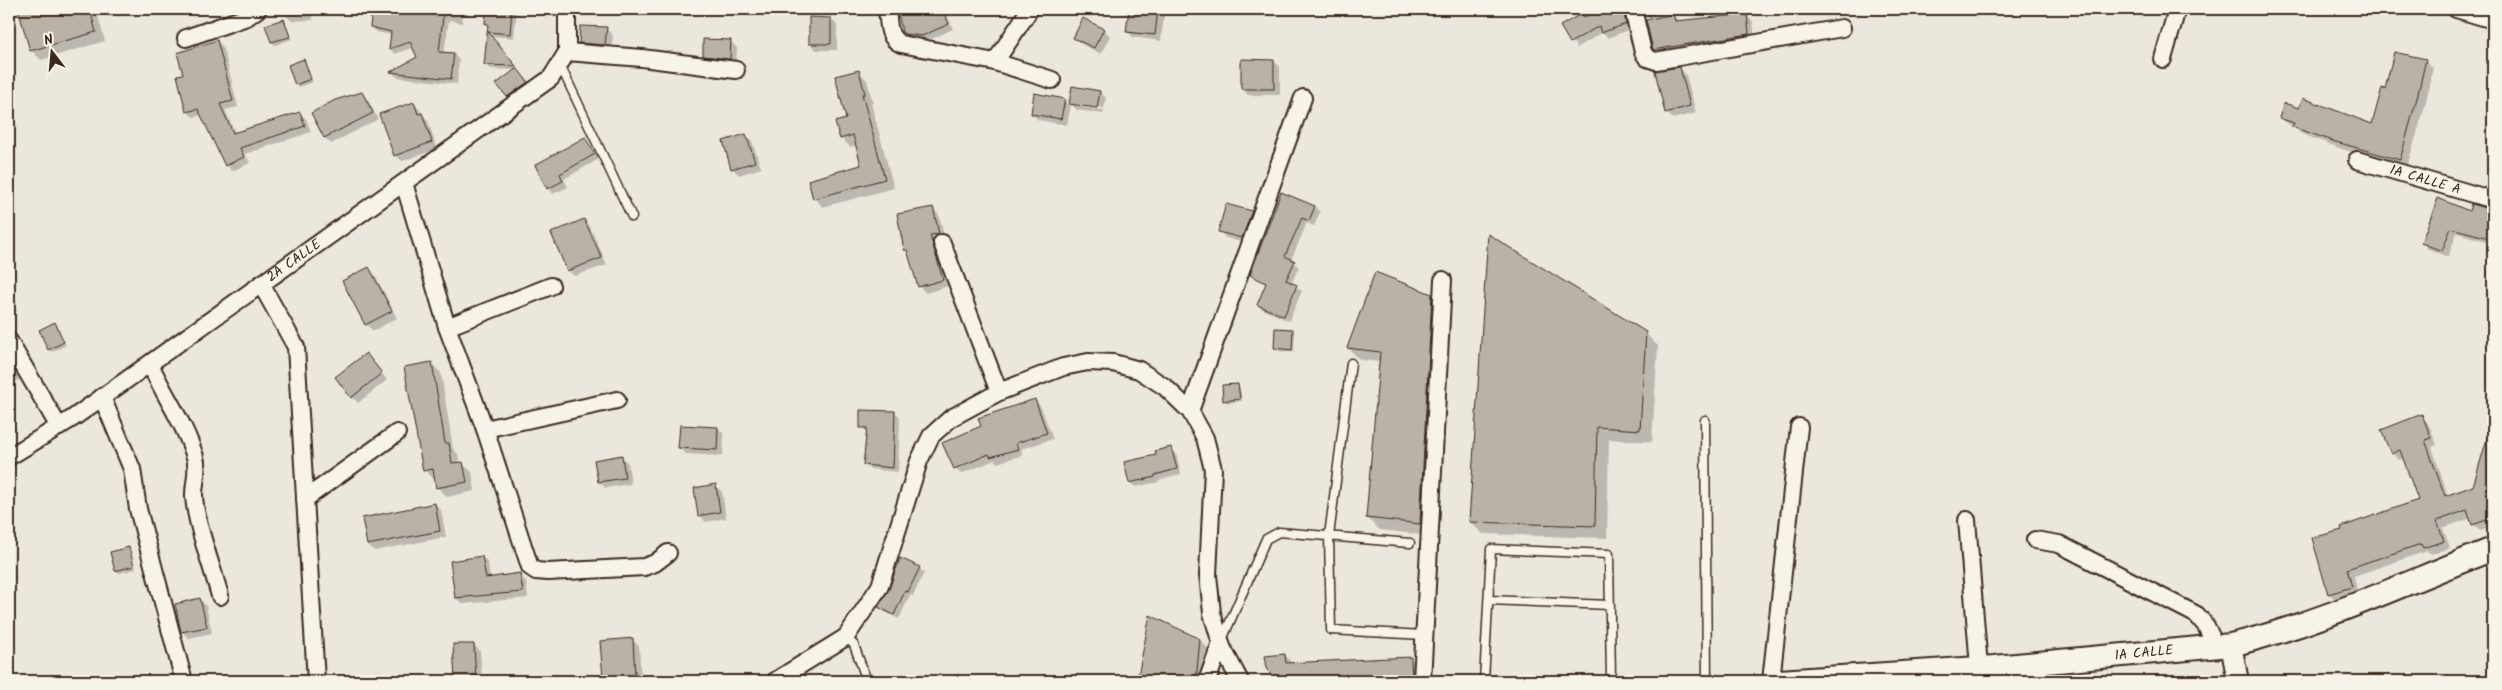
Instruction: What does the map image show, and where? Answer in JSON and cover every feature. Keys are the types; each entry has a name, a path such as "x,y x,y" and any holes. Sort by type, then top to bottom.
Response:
{"main road":[{"name":"1A CALLE","path":"1779,681 1950,675 1979,667 2223,646 2263,637 2319,618 2493,548"}],"street":[{"path":"186,38 247,17 258,9"},
{"path":"567,9 564,58 642,58 736,70"},
{"path":"887,9 890,34 894,41 995,62 1052,80"},
{"path":"995,62 1030,9"},
{"path":"1633,9 1644,52 1648,58 1656,62 1842,28"},
{"path":"2164,59 2177,9"},
{"path":"2456,9 2493,20"},
{"name":"2A CALLE","path":"9,457 59,427 150,364 551,78 564,58"},
{"path":"1190,411 1303,98"},
{"name":"1A CALLE A","path":"2357,160 2493,200"},
{"path":"404,183 446,327 485,429 530,567 536,571 548,572 644,567 655,563 668,553"},
{"path":"942,243 999,392"},
{"path":"1422,681 1443,280"},
{"path":"261,284 296,347 316,681"},
{"path":"446,327 551,286"},
{"path":"9,341 59,427"},
{"path":"775,681 846,637 880,586 919,462 931,436 951,418 999,392 1063,367 1088,362 1113,363 1140,370 1165,387 1190,411 1205,438 1213,469 1208,575 1212,614 1232,670 1240,681"},
{"path":"150,364 174,410 194,458 197,473 194,496 220,596"},
{"path":"102,397 132,470 138,509 184,681"},
{"path":"485,429 617,400"},
{"path":"1771,681 1799,427"},
{"path":"305,499 397,433"},
{"path":"1967,520 1979,667"},
{"path":"2035,540 2059,544 2197,615 2223,646 2238,681"},
{"path":"1207,681 1221,643"}],"lane":[{"path":"564,58 632,217"},
{"path":"1351,363 1329,536 1331,630 1424,635"},
{"path":"1705,420 1707,681"},
{"path":"1221,643 1266,539 1279,532 1410,543"},
{"path":"1484,681 1492,549 1609,554 1611,681"},
{"path":"1489,600 1610,605"},
{"path":"846,637 857,652 867,681"}],"building":[{"path":"18,9 90,9 96,32 30,51"},
{"path":"372,9 444,9 439,52 454,53 451,79 390,72 417,57 410,42 389,49 391,32 370,27"},
{"path":"486,9 512,9 510,34 488,32 516,66 484,65 488,24 485,24"},
{"path":"918,9 942,9 949,24 922,36 905,34 902,32 898,13"},
{"path":"1129,9 1158,9 1155,35 1126,32"},
{"path":"1604,9 1623,9 1626,24 1601,33 1599,26 1570,43 1560,26 1581,14 1583,17"},
{"path":"1643,9 1661,9 1661,10 1645,17"},
{"path":"1673,14 1675,21 1747,14 1749,34 1653,50 1646,20"},
{"path":"809,17 831,18 831,44 809,44"},
{"path":"1083,18 1104,29 1094,48 1073,38"},
{"path":"284,19 290,37 271,42 265,25"},
{"path":"580,26 607,27 605,45 579,43"},
{"path":"703,39 731,40 730,59 703,56"},
{"path":"217,40 233,101 220,104 233,133 300,112 305,126 240,148 244,157 225,166 198,109 186,112 177,75 183,74 177,53"},
{"path":"2394,52 2426,59 2400,160 2292,127 2294,123 2279,118 2284,103 2299,108 2303,98 2372,124 2382,88 2385,89"},
{"path":"304,59 311,79 295,85 288,65"},
{"path":"1241,59 1274,60 1274,89 1241,89"},
{"path":"1680,67 1690,106 1665,113 1655,71"},
{"path":"517,68 528,82 507,97 496,84"},
{"path":"859,70 865,94 862,94 885,179 813,199 808,180 861,165 853,135 840,139 835,122 846,119 835,76"},
{"path":"1072,86 1100,91 1097,108 1069,104"},
{"path":"362,92 373,113 324,138 311,113 335,100"},
{"path":"1034,93 1065,99 1061,119 1031,114"},
{"path":"414,102 418,114 422,113 432,142 394,156 379,114"},
{"path":"746,134 755,162 731,169 723,141"},
{"path":"585,137 595,154 560,174 563,181 547,189 535,165"},
{"path":"1281,192 1315,206 1309,221 1302,218 1285,256 1295,261 1286,280 1297,285 1284,316 1257,305 1266,283 1250,275"},
{"path":"2438,198 2469,211 2471,204 2493,210 2493,239 2451,228 2442,251 2421,243"},
{"path":"1226,204 1252,211 1242,238 1218,232"},
{"path":"933,207 939,234 930,235 943,280 918,287 907,250 904,250 897,214"},
{"path":"584,219 602,258 567,271 551,233"},
{"path":"1488,234 1646,332 1640,430 1597,427 1595,526 1469,522"},
{"path":"369,267 392,311 365,325 342,281"},
{"path":"1375,272 1432,294 1420,524 1366,518 1380,352 1347,348"},
{"path":"55,322 64,342 48,350 39,330"},
{"path":"1275,328 1293,329 1292,350 1274,348"},
{"path":"366,353 382,373 351,398 335,377"},
{"path":"432,362 445,443 449,443 452,463 463,462 467,482 436,488 433,469 423,471 404,367"},
{"path":"1238,384 1240,399 1223,401 1222,385"},
{"path":"1035,399 1047,433 1016,443 1018,449 990,457 989,454 954,469 942,443 981,426 978,418"},
{"path":"860,410 895,411 893,468 863,465 867,428 860,428"},
{"path":"2422,414 2431,438 2425,440 2445,496 2473,486 2489,432 2493,433 2493,518 2472,525 2467,510 2437,521 2444,541 2423,548 2421,544 2347,569 2352,587 2328,594 2312,538 2342,530 2341,527 2418,500 2400,450 2391,454 2381,430"},
{"path":"680,425 718,427 717,450 678,448"},
{"path":"1171,447 1177,469 1155,475 1155,477 1129,483 1124,462 1156,455 1155,451"},
{"path":"622,455 625,478 598,482 594,460"},
{"path":"716,484 720,512 698,516 694,488"},
{"path":"435,503 440,531 367,545 362,518"},
{"path":"129,547 134,566 115,571 110,552"},
{"path":"482,556 486,578 520,573 523,592 455,598 450,561"},
{"path":"900,558 920,567 908,592 905,591 894,615 878,607 889,589"},
{"path":"200,598 207,627 181,632 175,604"},
{"path":"1150,615 1200,639 1196,681 1137,681"},
{"path":"633,638 635,677 603,679 600,641"},
{"path":"453,644 474,644 476,681 455,681"},
{"path":"1285,654 1286,663 1411,657 1412,681 1274,681 1267,668 1265,656"}]}
